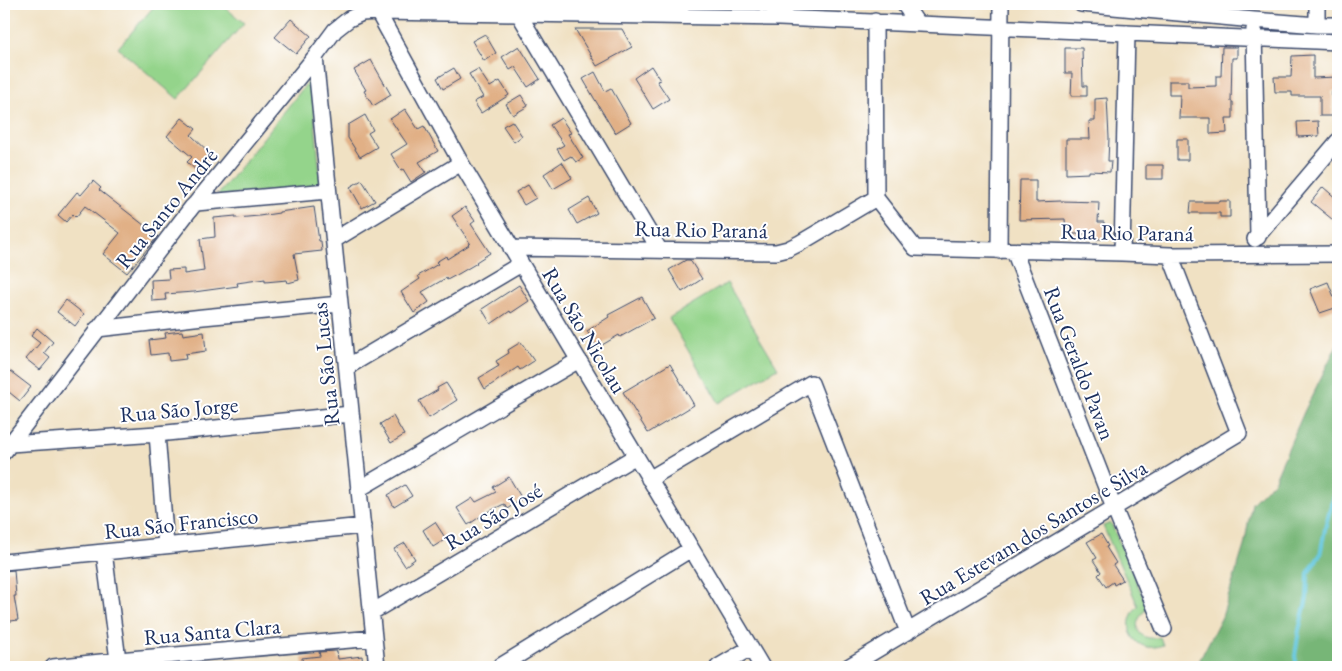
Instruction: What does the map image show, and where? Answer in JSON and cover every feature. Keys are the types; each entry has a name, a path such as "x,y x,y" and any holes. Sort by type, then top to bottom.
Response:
{"street":[{"path":"904,4 917,23"},
{"path":"1001,4 1007,251"},
{"path":"1081,4 1338,26"},
{"path":"1317,4 1317,25"},
{"name":"Rua Santo André","path":"7,448 192,207 335,30 349,19 375,8 779,11 875,21 1338,42"},
{"name":"Rua São Nicolau","path":"375,8 460,163 762,667"},
{"path":"515,8 659,249"},
{"path":"1254,20 1258,237"},
{"path":"875,21 876,198"},
{"path":"1122,252 1127,33"},
{"name":"Rua São Lucas","path":"315,57 377,667"},
{"path":"1243,254 1338,141"},
{"path":"334,240 460,163"},
{"path":"196,203 328,191"},
{"name":"Rua Rio Paraná","path":"511,248 776,252 800,243 876,198 915,248 1122,252 1170,255 1338,254"},
{"name":"Rua Geraldo Pavan","path":"1007,251 1164,629"},
{"name":"Rua Estevam dos Santos e Silva","path":"848,667 1240,433 1170,255"},
{"path":"346,367 521,264"},
{"path":"97,329 340,304"},
{"path":"359,489 579,360"},
{"path":"649,479 811,383 908,632"},
{"name":"Rua São Jorge","path":"7,448 351,414"},
{"path":"157,434 166,546"},
{"name":"Rua São José","path":"372,612 636,456"},
{"name":"Rua São Francisco","path":"4,562 363,526"},
{"path":"499,667 691,549"},
{"path":"104,552 118,660"},
{"name":"Rua Santa Clara","path":"54,667 374,638"},
{"path":"718,667 750,648"}],"green space":[{"path":"156,4 221,4 244,23 178,99 118,48"},
{"path":"311,78 321,186 217,196"},
{"path":"727,283 778,368 719,403 669,318"},
{"path":"1338,343 1338,667 1196,667 1222,617 1244,546 1252,503 1274,481 1304,412"},
{"path":"1111,523 1147,606 1138,621 1138,630 1143,636 1151,638 1160,637 1163,645 1153,647 1138,643 1130,630 1132,614 1138,606 1103,526"}],"building":[{"path":"291,19 311,36 296,54 275,37"},
{"path":"575,29 622,29 632,47 597,66"},
{"path":"485,34 496,53 484,61 472,41"},
{"path":"519,46 540,79 528,87 515,67 510,70 502,57"},
{"path":"1222,47 1237,47 1237,58 1232,58 1231,102 1233,102 1233,118 1226,118 1227,133 1210,134 1210,118 1179,118 1180,95 1169,95 1169,81 1188,81 1188,87 1216,86 1216,76 1221,76"},
{"path":"1065,48 1082,48 1083,86 1087,86 1087,96 1071,96 1072,73 1065,73"},
{"path":"1313,55 1313,78 1337,77 1338,91 1332,91 1332,116 1320,116 1320,96 1292,96 1292,92 1275,92 1274,77 1291,77 1292,56"},
{"path":"371,60 391,95 373,106 354,70"},
{"path":"651,66 660,80 657,81 669,99 653,109 634,78"},
{"path":"454,68 460,79 443,89 437,78"},
{"path":"478,69 490,87 500,81 509,95 481,113 474,102 483,97 469,74"},
{"path":"595,72 605,91 611,88 631,123 615,133 583,79"},
{"path":"521,95 528,106 513,115 506,104"},
{"path":"1107,98 1108,161 1111,161 1110,172 1089,171 1089,173 1066,174 1066,139 1090,139 1089,121 1095,121 1095,99"},
{"path":"405,109 418,129 424,126 438,151 419,162 426,172 411,182 391,154 407,144 390,119"},
{"path":"365,115 373,130 368,133 377,147 360,157 348,138 348,125"},
{"path":"182,118 196,129 191,135 212,155 197,171 187,162 192,157 167,136"},
{"path":"561,118 571,133 568,134 583,158 576,162 571,156 564,160 557,149 564,145 550,125"},
{"path":"512,121 522,136 514,142 503,126"},
{"path":"1318,121 1319,136 1298,137 1297,122"},
{"path":"1177,139 1188,139 1188,160 1177,160"},
{"path":"562,162 572,178 553,189 544,174"},
{"path":"1146,165 1163,165 1163,179 1146,179"},
{"path":"362,180 375,201 362,208 350,187"},
{"path":"1020,180 1036,180 1036,202 1099,202 1098,222 1104,222 1104,239 1093,239 1093,234 1066,234 1065,219 1019,220"},
{"path":"93,181 101,188 99,190 158,236 127,273 103,254 120,233 85,206 76,217 73,214 66,222 58,215 77,192 81,195"},
{"path":"528,185 536,198 524,205 516,192"},
{"path":"1323,187 1338,200 1338,224 1311,202"},
{"path":"589,198 597,213 577,224 569,210"},
{"path":"1230,201 1230,217 1220,217 1220,213 1190,213 1191,202"},
{"path":"314,207 322,251 294,254 299,280 288,283 287,280 265,282 265,279 237,283 238,286 165,294 166,300 152,301 151,280 169,279 168,270 184,269 184,274 204,271 200,239 215,237 214,218 259,216"},
{"path":"465,207 475,221 471,224 490,253 460,273 447,280 446,278 422,292 429,302 414,313 401,292 420,279 418,276 438,264 436,262 446,256 447,259 469,245 470,243 452,216"},
{"path":"686,260 690,260 702,279 682,292 669,270"},
{"path":"1328,282 1338,307 1320,313 1310,289"},
{"path":"519,285 529,301 491,324 482,309"},
{"path":"642,297 654,318 597,348 587,331 609,317 608,315"},
{"path":"66,300 84,314 75,326 57,312"},
{"path":"37,328 53,342 44,353 50,358 40,370 26,359 40,343 31,336"},
{"path":"182,331 183,335 204,332 206,351 185,354 186,359 169,361 168,353 151,355 149,340 166,338 165,333"},
{"path":"521,342 534,361 520,370 518,367 485,389 479,378 499,366 496,361"},
{"path":"670,364 694,405 648,433 623,392"},
{"path":"10,371 31,387 20,401 4,388 4,378"},
{"path":"446,383 457,400 429,418 419,401"},
{"path":"393,416 404,435 391,443 380,424"},
{"path":"509,477 522,499 507,509 504,504 468,525 457,508 473,498 476,502 496,492 493,487"},
{"path":"405,485 412,496 394,507 388,495"},
{"path":"435,522 446,539 433,547 423,530"},
{"path":"1101,534 1108,546 1106,547 1116,563 1113,565 1123,580 1114,585 1113,582 1106,587 1098,575 1101,572 1093,560 1097,558 1087,542"},
{"path":"405,543 415,559 405,566 394,549"},
{"path":"14,570 16,596 14,596 18,620 4,622 4,571"},
{"path":"337,651 338,659 362,656 363,667 303,667 302,658 320,656 319,652"}],"waterway":[{"path":"1297,667 1295,656 1307,598 1308,573 1320,555 1326,524 1337,486 1338,465"}]}
